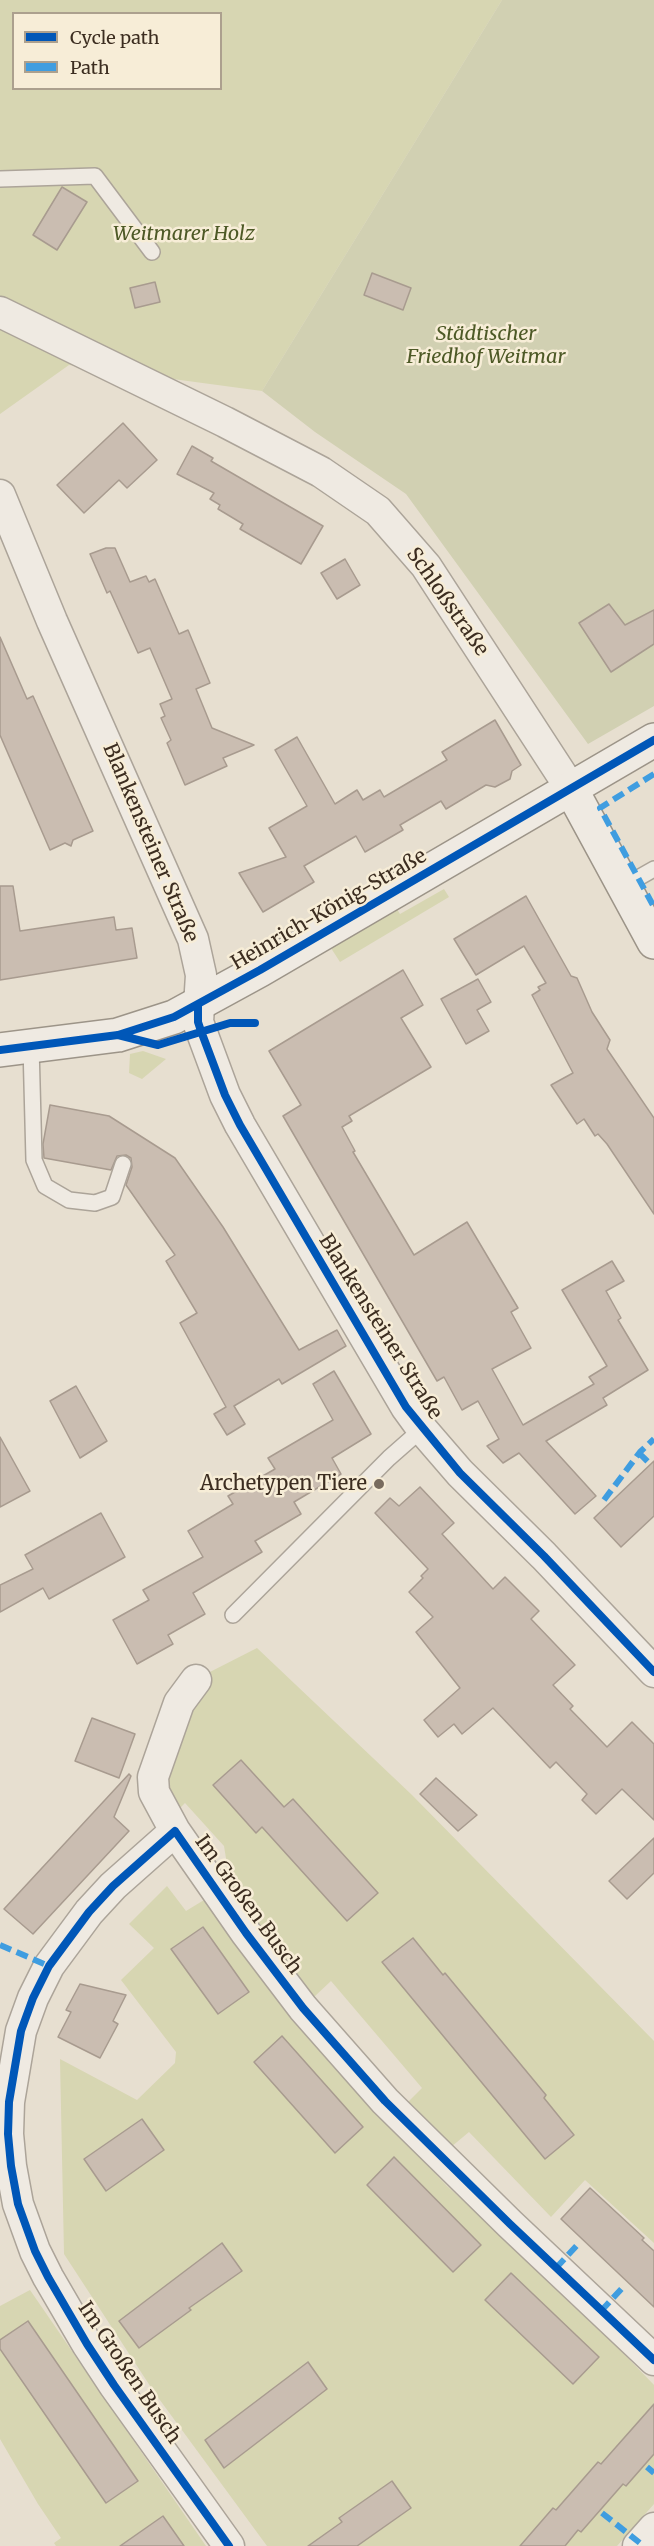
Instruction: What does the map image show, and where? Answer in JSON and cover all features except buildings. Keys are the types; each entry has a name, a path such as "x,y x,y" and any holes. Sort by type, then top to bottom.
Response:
{"main road":[{"name":"Heinrich-König-Straße","path":"15,1048 118,1035 174,1017 654,740"},
{"name":"Schloßstraße","path":"571,789 654,942"}],"street":[{"name":"Schloßstraße","path":"0,312 225,422 321,472 378,511 426,567 571,789"},
{"name":"Blankensteiner Straße","path":"0,495 52,621 193,939 201,975 198,1022 225,1095 240,1125 406,1407 422,1429 460,1473 654,1672"},
{"name":"Im Großen Busch","path":"196,1680 179,1703 152,1783 154,1792 175,1831 240,1925 303,2008 385,2101 510,2224 654,2360"},
{"name":"Im Großen Busch","path":"175,1831 113,1886 89,1912 49,1966 33,1998 19,2040 9,2102 9,2145 18,2204 35,2251 48,2277 109,2377 229,2546"},
{"path":"638,2546 654,2528"}],"lane":[{"path":"0,179 95,176 152,252"},
{"path":"624,886 654,869"},
{"path":"15,1048 34,1160 45,1186 69,1200 95,1203 112,1197 123,1164"},
{"path":"233,1615 389,1458 422,1429"}],"green space":[{"name":"Weitmarer Holz","path":"0,0 502,0 262,391 69,365 0,414"},
{"name":"Städtischer Friedhof Weitmar","path":"502,0 654,0 654,706 588,744 406,494 315,432 262,391"},
{"path":"444,889 449,897 340,962 329,945 395,906 400,914"},
{"path":"143,1051 166,1059 142,1079 129,1073 130,1054"},
{"path":"257,1648 412,1795 654,2041 654,2243 585,2180 551,2217 469,2132 451,2147 408,2102 422,2088 331,1981 314,1997 231,1889 224,1846 185,1803 180,1808 166,1793 169,1764 204,1675"},
{"path":"167,1886 186,1911 204,1900 269,1989 340,2072 447,2186 562,2290 654,2385 654,2504 617,2546 267,2546 154,2392 64,2254 60,2059 137,2100 175,2063 176,2052 121,1980 154,1948 129,1924"},
{"path":"30,2290 206,2546 56,2546 54,2543 61,2538 0,2439 0,2306"}],"marked path":[{"path":"654,774 600,808 654,907"},
{"path":"604,1500 640,1452 654,1439"},
{"path":"639,1453 649,1463"},
{"path":"0,1945 49,1966"},
{"path":"556,2268 580,2242"},
{"path":"601,2311 625,2285"},
{"path":"647,2467 654,2473"},
{"path":"602,2513 640,2543"}],"cycle path":[{"path":"0,1050 118,1035 174,1017 260,970 654,740"},
{"path":"198,1005 198,1022 201,1031 225,1095 240,1125 406,1407 460,1473 544,1556 654,1672"},
{"path":"118,1035 158,1045 230,1023 255,1023"},
{"path":"229,2546 114,2385 48,2277 35,2251 18,2204 8,2134 9,2102 21,2031 33,1998 49,1966 89,1912 113,1886 175,1831 246,1933 303,2008 385,2101 510,2224 654,2360"}],"place":[{"name":"Archetypen Tiere","path":"379,1484"}]}
